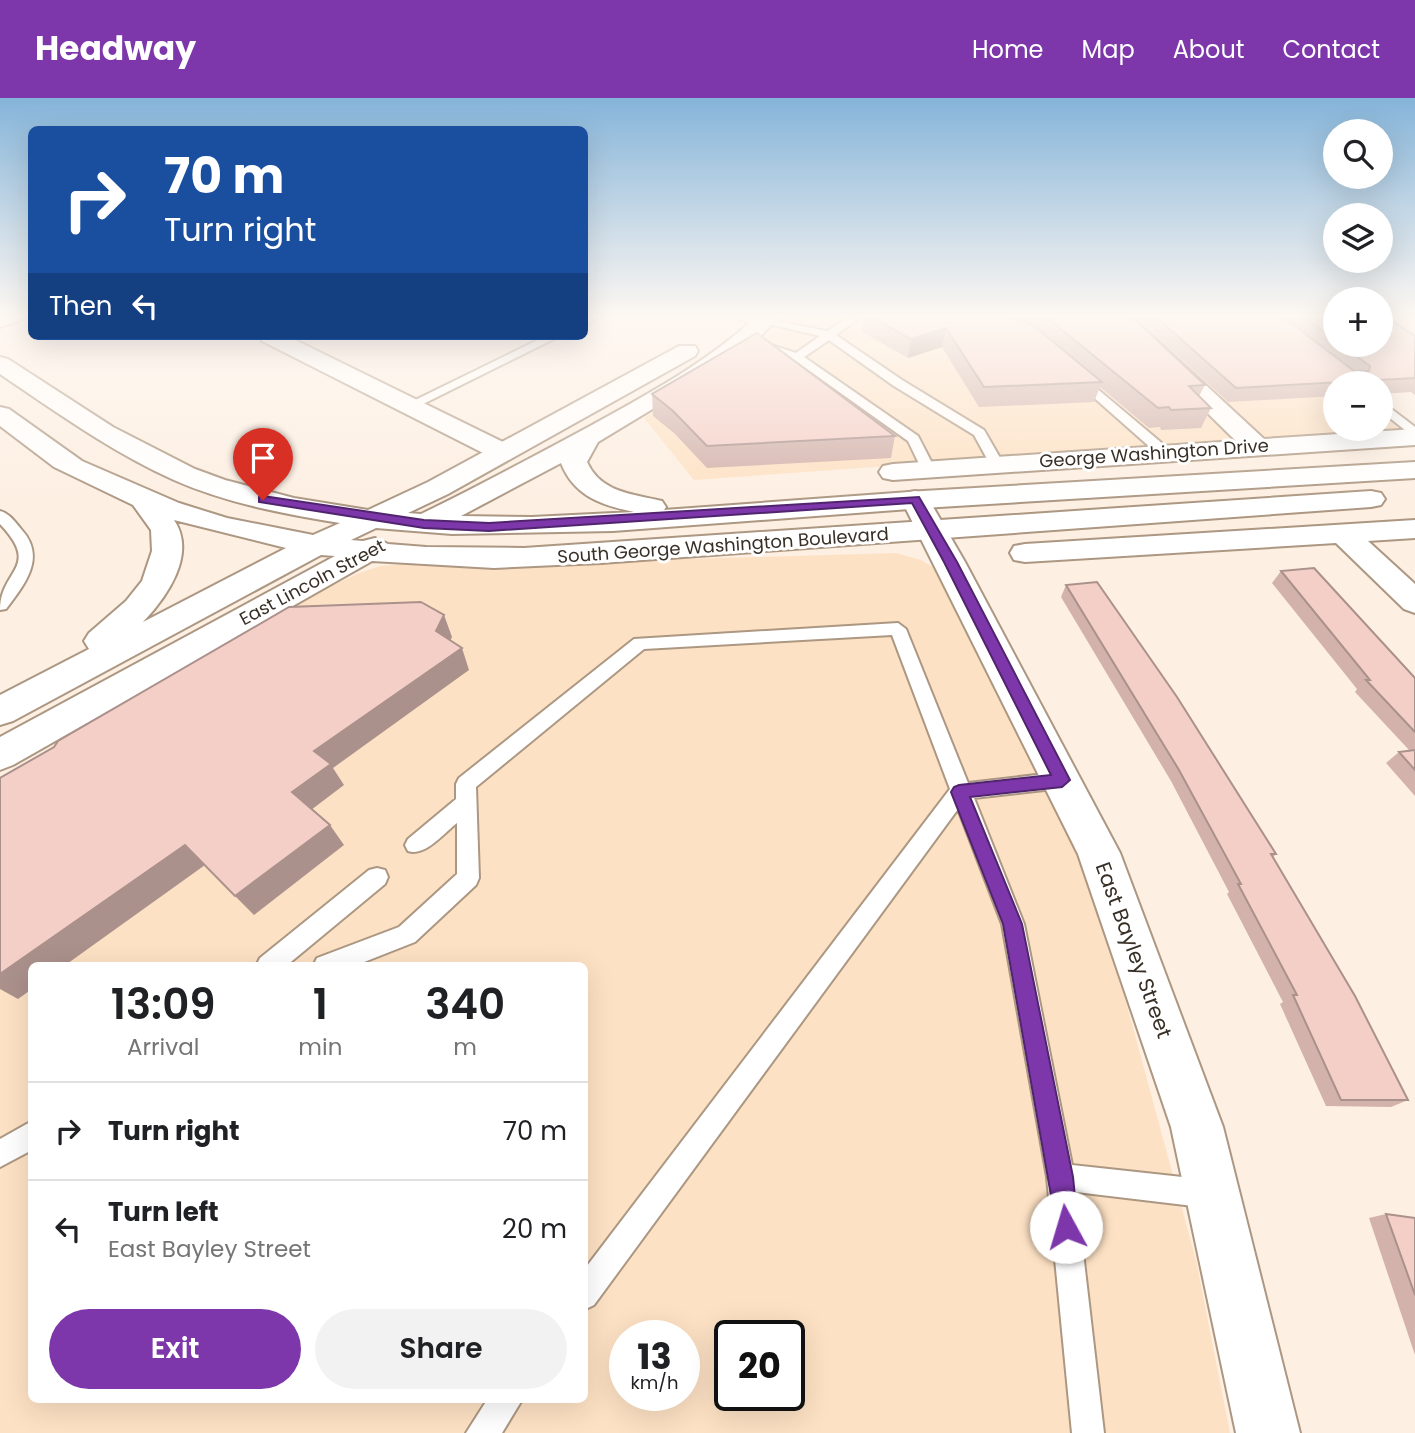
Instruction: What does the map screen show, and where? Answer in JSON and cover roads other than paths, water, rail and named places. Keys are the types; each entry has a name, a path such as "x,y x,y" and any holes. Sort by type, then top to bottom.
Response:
{"street":[{"name":"South George Washington Boulevard","path":"22,378 130,450 173,471 263,500 424,524 540,526 915,499 1415,470"},
{"path":"354,378 502,452"},
{"name":"East Lincoln Street","path":"0,711 318,544 438,488 636,378"},
{"name":"East Lincoln Street","path":"0,755 49,740 367,551 513,479 652,401 683,378"},
{"path":"1185,378 1257,447"},
{"name":"South George Washington Boulevard","path":"0,414 70,466 146,503 237,531 367,551 480,558 933,531 1415,496"},
{"name":"George Washington Drive","path":"892,472 1415,435"},
{"path":"588,437 574,462 578,475 590,488 619,500 692,515"},
{"name":"East Bayley Street","path":"915,499 1099,853 1197,1127 1268,1433"},
{"path":"43,687 136,611 156,585 166,556 167,532 146,503"},
{"path":"1025,553 1415,529"},
{"path":"1343,534 1415,602"}],"lane":[{"path":"409,406 467,378"},
{"path":"827,378 913,439 928,469"},
{"path":"891,378 979,433 996,463"},
{"path":"1079,378 1165,453"},
{"path":"1393,416 1415,435"},
{"path":"0,515 25,545 26,558 19,581 0,605"},
{"path":"336,962 407,936 468,878 466,784 640,643 898,629 959,792 1013,924 1061,1177 1088,1433"},
{"path":"588,1290 959,792 1062,780"},
{"path":"415,845 466,803"},
{"path":"273,962 377,877"},
{"path":"0,1154 28,1136"},
{"path":"1061,1177 1213,1195"},
{"path":"482,1433 504,1403"}]}
